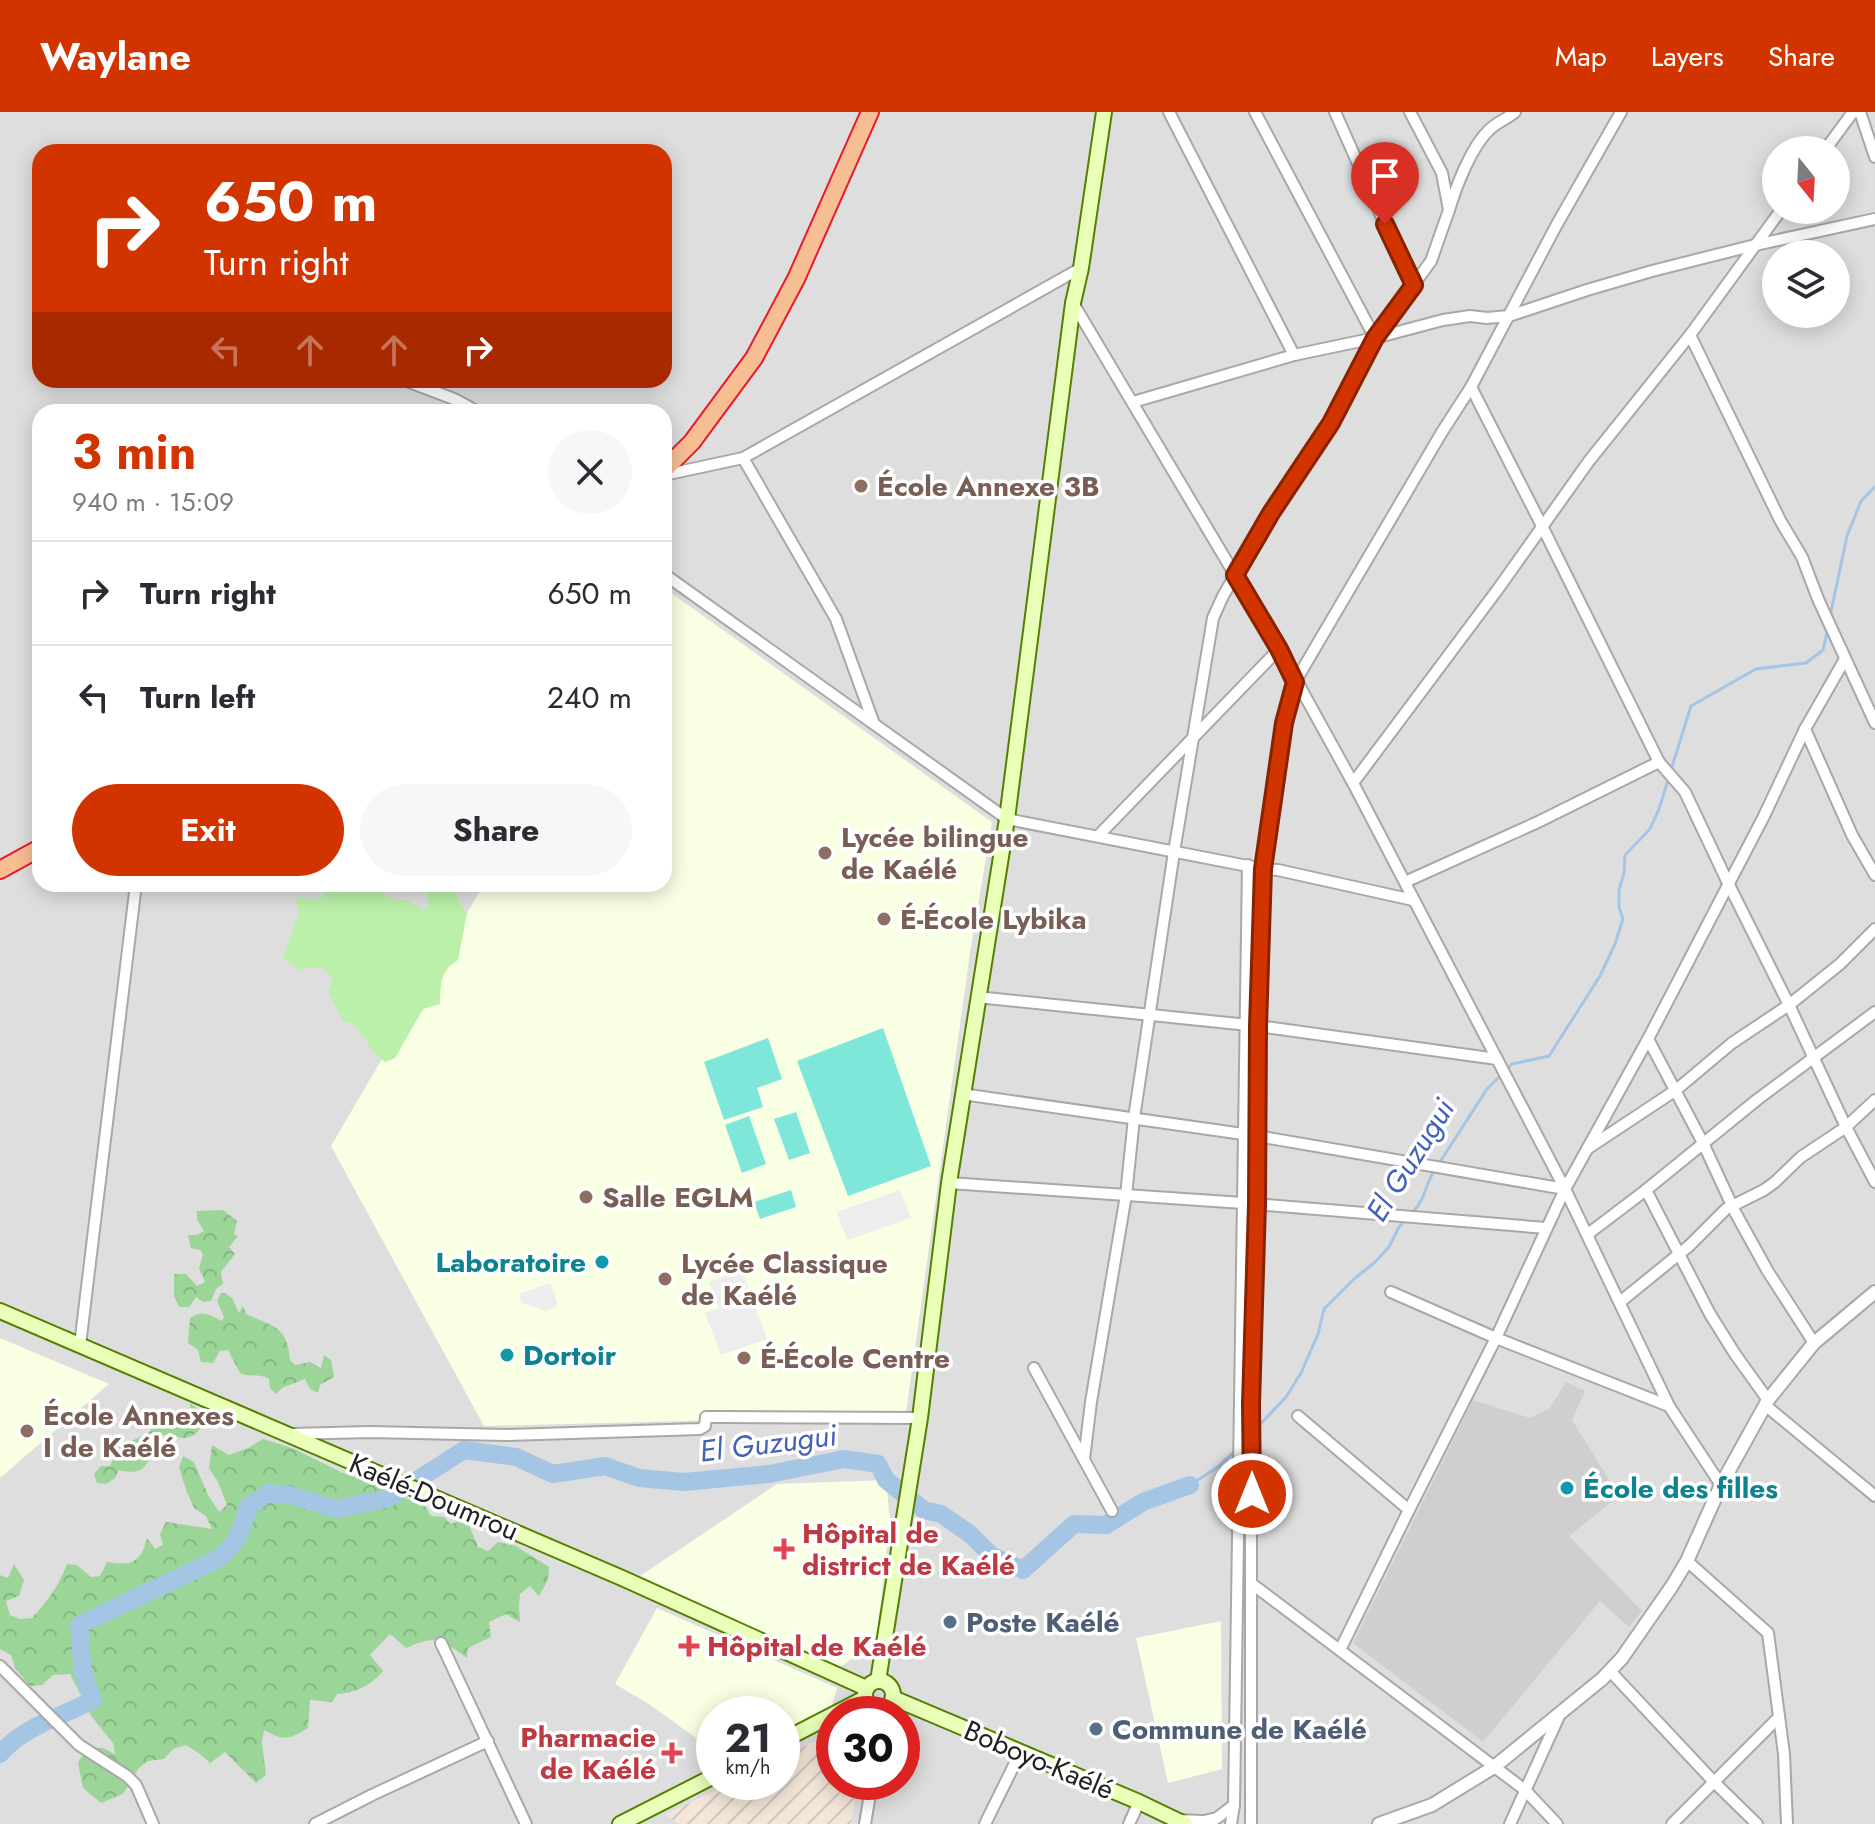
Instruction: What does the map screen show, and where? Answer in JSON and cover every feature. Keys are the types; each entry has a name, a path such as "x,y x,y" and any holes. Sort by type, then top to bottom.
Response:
{"highway":[{"path":"672,463 692,442 754,358 796,279 870,112"},
{"path":"0,870 32,852"}],"main road":[{"path":"870,1689 908,1499 949,1183 1007,819 1073,303 1104,112"},
{"name":"Kaélé-Doumrou","path":"0,1311 622,1578 870,1689 871,1696"},
{"path":"800,1730 870,1689 890,1685 890,1696"},
{"name":"Boboyo-Kaélé","path":"920,1719 1020,1753 1182,1822"},
{"path":"620,1824 696,1785"}],"street":[{"path":"1169,112 1294,355"},
{"path":"1255,112 1375,338"},
{"path":"1335,112 1414,285"},
{"path":"1410,112 1442,173 1449,210"},
{"path":"1084,1459 1126,1195 1134,1118 1174,852 1213,618 1271,513 1331,423 1375,338 1431,261 1463,171 1485,133 1515,112"},
{"path":"1251,1824 1251,1404 1258,1026 1263,869 1284,723 1295,682 1471,387 1556,226 1621,112"},
{"path":"1835,136 1853,112"},
{"path":"1860,112 1875,157"},
{"path":"1133,402 1294,355 1443,320 1509,316 1613,283 1755,245 1875,219"},
{"path":"1353,783 1589,461 1690,335 1771,224"},
{"path":"672,471 743,458 1081,268"},
{"path":"1073,303 1279,649 1353,783 1588,1234 1669,1406 1721,1485"},
{"path":"1690,335 1780,520 1802,557 1875,723"},
{"path":"1471,387 1659,762 1685,792 1875,1182"},
{"path":"425,388 463,404"},
{"path":"743,458 836,619 874,725"},
{"path":"672,580 1007,819 1278,870 1413,900"},
{"path":"1098,836 1279,649"},
{"path":"1340,1650 1496,1338 1565,1189 1648,1039 1764,816 1805,729 1845,659"},
{"path":"1805,729 1852,835 1875,875"},
{"path":"1405,882 1538,822 1659,762"},
{"path":"1231,1824 1234,1805 1248,865"},
{"path":"80,1345 135,892"},
{"path":"1586,1150 1676,1090 1732,1043 1789,1005 1840,964 1875,929"},
{"path":"977,997 1258,1026 1497,1059"},
{"path":"1588,1234 1758,1099 1875,1012"},
{"path":"1648,1039 1767,1270 1814,1343"},
{"path":"962,1094 1257,1136 1565,1189"},
{"path":"1620,1302 1689,1246 1732,1205 1775,1182 1801,1157 1846,1127 1875,1100"},
{"path":"949,1183 1546,1228"},
{"path":"1646,1190 1710,1314 1766,1402 1875,1496"},
{"path":"1391,1292 1496,1338 1669,1406"},
{"path":"1379,1824 1432,1805 1494,1767 1610,1671 1687,1561 1721,1485 1766,1402 1814,1343 1875,1292"},
{"path":"1034,1368 1112,1511"},
{"path":"1298,1416 1409,1510"},
{"path":"291,1435 370,1432 506,1435 700,1429 705,1426 706,1417 920,1418"},
{"path":"1687,1561 1767,1632 1784,1754 1787,1824"},
{"path":"1252,1584 1525,1790 1557,1824"},
{"path":"441,1643 526,1824"},
{"path":"0,1666 79,1745 136,1785 153,1824"},
{"path":"1610,1671 1757,1824"},
{"path":"1510,1824 1560,1714"},
{"path":"1672,1824 1778,1718"},
{"path":"315,1824 488,1741"},
{"path":"985,1824 1020,1753"},
{"path":"865,1824 869,1800"},
{"path":"1129,1824 1139,1802"},
{"path":"1182,1822 1207,1823 1234,1805"}],"shaded area":[{"path":"0,112 1875,112 1875,1824 0,1824"},
{"path":"672,594 992,822 970,953 906,1413 484,1426 331,1146 479,892 672,892"},
{"path":"883,1028 931,1166 848,1196 797,1061"},
{"path":"768,1038 782,1079 757,1088 763,1107 724,1120 704,1062"},
{"path":"796,1112 810,1153 789,1160 774,1119"},
{"path":"749,1116 766,1164 742,1173 725,1125"},
{"path":"791,1190 796,1207 760,1219 754,1202"},
{"path":"900,1190 911,1218 847,1240 837,1212"},
{"path":"742,1270 767,1339 721,1355 705,1313 719,1308 709,1282"},
{"path":"550,1283 558,1306 546,1311 522,1303 519,1294"},
{"name":"École Annexes I de Kaélé","path":"0,1338 109,1384 0,1478"},
{"path":"1566,1382 1585,1391 1572,1420 1619,1496 1569,1536 1642,1611 1629,1627 1600,1601 1483,1742 1353,1643 1473,1400 1530,1418 1550,1408"},
{"name":"Hôpital de district de Kaélé","path":"886,1480 890,1521 876,1642 840,1667 640,1576 777,1484"},
{"name":"Hôpital de Kaélé","path":"657,1608 837,1688 835,1696 816,1696 816,1714 800,1721 800,1696 696,1696 696,1738 615,1684"},
{"path":"1221,1621 1222,1769 1168,1783 1136,1638"},
{"path":"816,1741 816,1800 855,1800 851,1824 681,1824 665,1815 696,1800 800,1800 800,1749"}],"green space":[{"path":"323,892 383,892 392,899 409,901 421,909 429,908 427,892 456,892 467,913 458,960 447,969 442,979 440,1004 423,1009 395,1058 385,1062 357,1028 343,1021 328,991 333,980 324,968 305,968 300,972 283,957 299,913 296,897 320,900"},
{"path":"223,1210 237,1221 234,1234 238,1236 229,1247 235,1254 221,1272 223,1284 216,1289 211,1301 203,1302 196,1297 189,1307 179,1307 174,1296 174,1274 186,1274 197,1286 205,1282 199,1268 203,1254 191,1248 188,1235 204,1231 197,1219 197,1211"},
{"path":"221,1293 232,1298 239,1313 243,1306 246,1314 277,1329 286,1340 290,1360 295,1365 310,1362 321,1368 324,1355 331,1360 334,1377 320,1385 318,1393 310,1389 305,1379 282,1388 276,1394 270,1388 269,1379 240,1373 228,1350 220,1351 213,1363 201,1362 198,1350 188,1343 190,1318 202,1313 222,1321 224,1317 217,1301"},
{"path":"190,1403 206,1415 196,1433 184,1438 161,1436 152,1442 150,1457 144,1467 134,1472 119,1470 115,1478 106,1484 97,1483 94,1474 101,1466 110,1466 119,1447 150,1432 157,1414 190,1412"},
{"path":"263,1439 292,1448 426,1507 431,1516 444,1517 451,1524 460,1520 469,1525 478,1547 488,1551 498,1542 516,1546 549,1567 548,1580 539,1596 530,1586 520,1594 520,1622 506,1614 489,1622 491,1637 468,1648 467,1658 451,1647 432,1640 406,1648 390,1634 370,1655 383,1671 373,1681 362,1688 337,1694 332,1702 310,1700 308,1728 296,1735 286,1738 264,1730 262,1742 266,1775 256,1783 225,1752 210,1763 186,1745 173,1749 164,1759 148,1761 139,1768 123,1794 101,1803 83,1788 78,1763 87,1747 103,1748 115,1754 113,1743 92,1717 70,1674 53,1675 42,1685 30,1686 15,1668 11,1655 0,1649 0,1575 8,1578 14,1564 24,1580 19,1596 6,1601 10,1615 20,1619 32,1618 52,1593 67,1564 77,1565 91,1577 100,1576 107,1562 129,1563 138,1558 147,1538 155,1549 163,1545 160,1534 166,1522 212,1529 206,1516 194,1508 186,1490 179,1467 183,1456 194,1462 219,1512 227,1505 209,1468 212,1445 229,1455"}],"waterway":[{"name":"El Guzugui","path":"1830,616 1847,536 1861,501 1875,487"},
{"name":"El Guzugui","path":"1671,770 1691,706 1756,669 1806,663 1823,650 1828,628"},
{"name":"El Guzugui","path":"1438,1165 1487,1089 1512,1064 1549,1056 1600,976 1623,919 1619,890 1625,855 1650,829 1669,777"},
{"name":"El Guzugui","path":"1412,1213 1434,1171"},
{"name":"El Guzugui","path":"1253,1432 1286,1397 1301,1373 1318,1334 1324,1309 1389,1247 1399,1227 1407,1219"},
{"name":"El Guzugui","path":"1190,1485 1218,1467 1237,1449"},
{"name":"El Guzugui","path":"0,1754 32,1729 93,1700 83,1673 79,1625 218,1559 238,1536 247,1508 268,1493 290,1495 336,1509 389,1498 464,1450 516,1457 553,1474 605,1466 639,1478 684,1482 769,1474 844,1459 878,1464 886,1480 924,1510 941,1514 970,1534 992,1556 1023,1570 1074,1524 1106,1525 1143,1502 1190,1485"}],"place":[{"name":"École Annexe 3B","path":"861,486"},
{"name":"Lycée bilingue de Kaélé","path":"825,853"},
{"name":"É-École Lybika","path":"884,919"},
{"name":"Salle EGLM","path":"586,1197"},
{"name":"Laboratoire","path":"602,1262"},
{"name":"Lycée Classique de Kaélé","path":"665,1279"},
{"name":"Dortoir","path":"507,1355"},
{"name":"É-École Centre","path":"744,1358"},
{"name":"École Annexes I de Kaélé","path":"27,1431"},
{"name":"École des filles","path":"1567,1488"},
{"name":"Hôpital de district de Kaélé","path":"784,1549"},
{"name":"Poste Kaélé","path":"950,1622"},
{"name":"Hôpital de Kaélé","path":"689,1646"},
{"name":"Commune de Kaélé","path":"1096,1729"},
{"name":"Pharmacie de Kaélé","path":"672,1753"}],"route":[{"path":"1252,1494 1251,1404 1263,869 1284,723 1295,682 1235,575 1271,513 1331,423 1375,338 1414,285 1385,224"}]}
